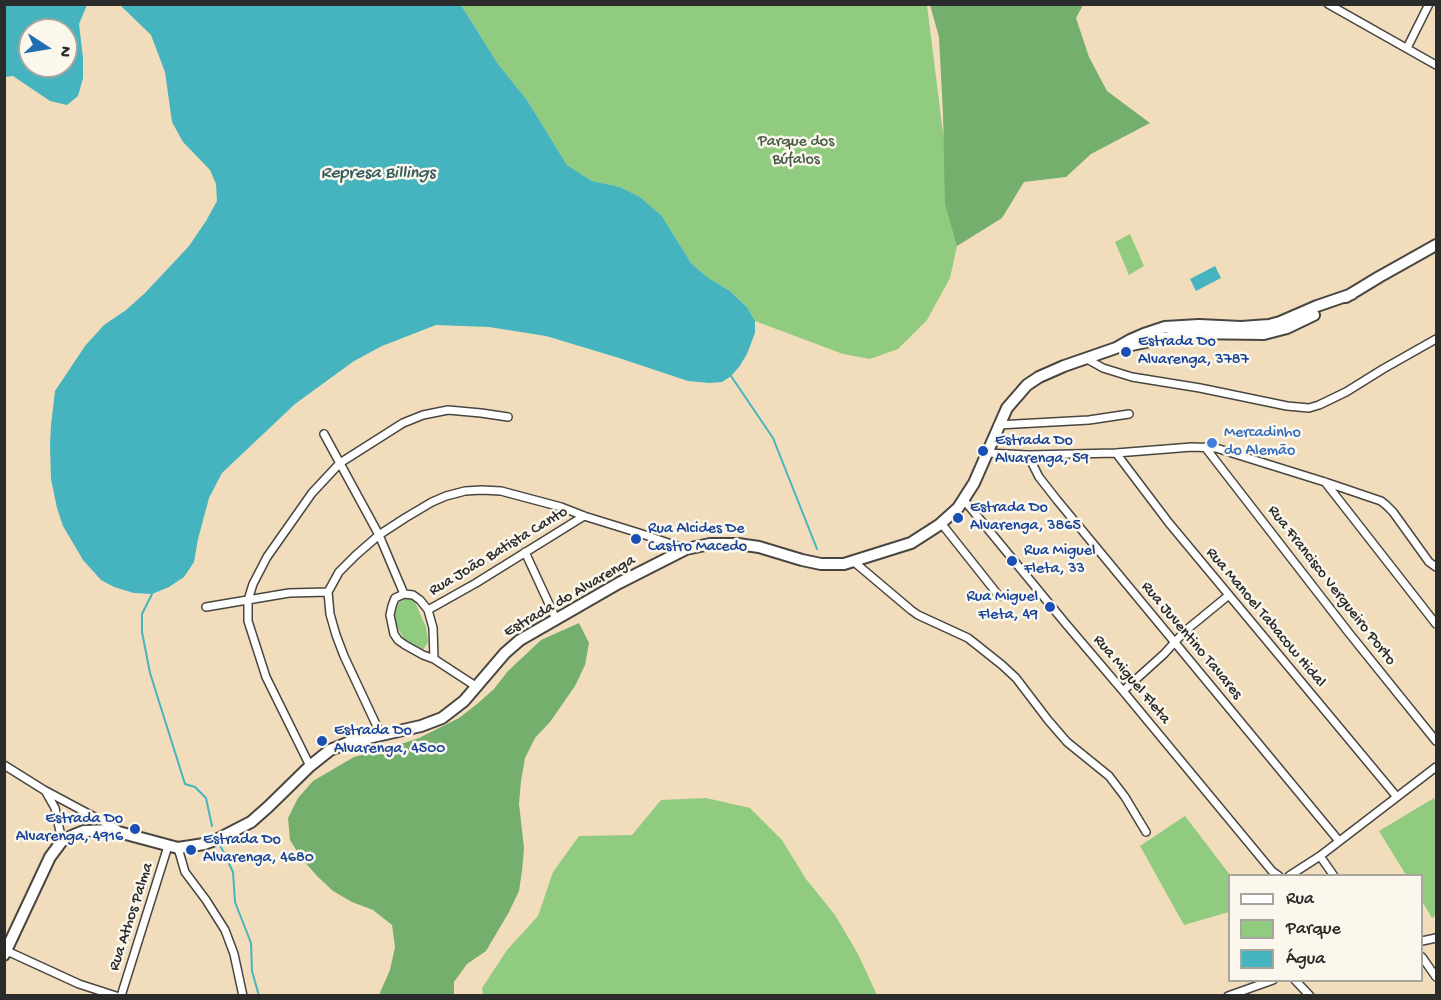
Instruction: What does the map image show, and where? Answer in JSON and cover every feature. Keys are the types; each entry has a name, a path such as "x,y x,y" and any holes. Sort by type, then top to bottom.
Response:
{"main road":[{"name":"Estrada do Alvarenga","path":"62,841 84,831 111,830 173,847 204,844 230,833 251,822 330,750 350,742 421,726 442,718 464,701 505,653 520,640 619,583 686,549 710,544 738,544 759,547 802,560 844,564 911,543 941,523 958,508 974,483 1007,408 1028,385 1039,377 1165,327 1269,326 1352,294 1379,276 1437,245"},
{"path":"6,953 50,857 62,841"}],"street":[{"path":"1328,4 1437,65"},
{"path":"1407,48 1429,4"},
{"path":"1087,359 1103,368 1132,377 1287,406 1309,408 1346,392 1437,339"},
{"path":"310,766 266,676 248,621 248,600 253,584 267,557 312,493 340,463 403,423 423,415 448,410 508,417"},
{"path":"998,424 1089,420 1129,414"},
{"path":"324,434 379,535 404,594"},
{"path":"987,453 1028,455 1116,453 1205,447 1229,451 1373,497 1386,505 1429,562 1437,567"},
{"name":"Rua Francisco Vergueiro Porto","path":"1205,447 1349,633 1437,741"},
{"name":"Rua Manoel Tabacow Hidal","path":"1116,453 1169,523 1396,797"},
{"name":"Rua Juventino Tavares","path":"1028,455 1045,486 1339,841"},
{"path":"1325,482 1437,624"},
{"path":"381,735 336,635 330,614 328,592 339,572 379,535 432,502 465,491 501,491 561,507 686,549"},
{"name":"Rua Miguel Fleta","path":"964,500 1065,624 1276,874"},
{"name":"Rua João Batista Canto","path":"428,610 584,516"},
{"path":"941,523 999,596"},
{"path":"525,552 556,619"},
{"path":"853,561 918,615 968,638 1002,665 1016,678 1067,742 1109,776 1146,832"},
{"path":"206,607 289,592 328,592"},
{"path":"434,659 433,628 428,610 413,595 404,594 396,598 392,606 390,623 398,640 434,659 477,687"},
{"path":"1123,691 1164,654 1185,631 1229,595"},
{"path":"5,766 44,790 123,832"},
{"path":"1292,874 1437,767"},
{"path":"44,790 55,808 62,841"},
{"path":"173,847 185,873 225,930 234,954 243,996"},
{"name":"Rua Athos Palma","path":"121,996 173,847"},
{"path":"1320,855 1333,874"},
{"path":"6,953 80,984 116,996"},
{"path":"1423,958 1437,977"},
{"path":"1228,996 1270,982"},
{"path":"1296,982 1310,996"}],"green space":[{"name":"Parque dos Búfalos","path":"461,5 927,5 957,246 950,278 927,320 898,349 870,359 843,354 755,321 739,299 691,263 662,216 640,197 620,187 592,181 567,165 527,100 498,64"},
{"path":"930,5 1083,5 1076,18 1089,57 1107,91 1150,123 1091,154 1066,177 1024,182 1002,218 957,246 945,204 939,37"},
{"path":"1130,234 1144,266 1129,275 1115,242"},
{"path":"402,596 408,596 414,600 426,627 428,642 423,650 404,639 395,623 395,612"},
{"path":"579,623 589,643 585,665 575,686 550,722 535,738 525,758 519,804 524,848 522,871 519,891 509,912 486,951 467,964 454,982 454,995 379,995 390,970 395,947 392,925 373,910 333,891 302,859 290,840 288,818 298,798 313,781 354,757 419,738 459,718 494,689 508,671 541,640"},
{"path":"706,798 750,808 782,840 806,879 835,915 858,954 877,995 483,995 482,988 507,950 538,916 553,872 579,836 632,835 661,800"},
{"path":"1434,798 1436,802 1436,915 1432,918 1423,903 1423,874 1405,874 1379,831"},
{"path":"1185,816 1229,874 1228,912 1184,925 1140,846"}],"water":[{"path":"5,4 87,5 79,24 83,78 78,96 67,105 50,101 13,76 5,77"},
{"name":"Represa Billings","path":"120,5 461,5 498,64 527,100 567,165 592,181 620,187 640,197 662,216 691,263 707,277 730,291 747,307 755,321 755,333 747,354 731,376 722,382 709,383 688,381 546,336 489,327 436,325 382,346 354,361 295,404 222,473 209,498 194,562 184,577 152,594 134,593 101,580 83,560 63,526 57,508 51,479 50,446 55,391 85,346 104,325 145,293 189,246 217,201 216,184 210,170 183,142 172,122 165,72 151,35"},
{"path":"1215,266 1221,278 1196,291 1190,279"}],"waterway":[{"path":"731,376 773,438 817,549"},
{"path":"152,594 142,614 142,632 150,673 185,784 195,787 206,798 212,826"},
{"path":"220,845 233,872 235,902 251,943 252,971 259,996"}],"place":[{"name":"Estrada Do Alvarenga, 3787","path":"1126,352"},
{"name":"Mercadinho do Alemão","path":"1212,443"},
{"name":"Estrada Do Alvarenga, 59","path":"983,451"},
{"name":"Estrada Do Alvarenga, 3865","path":"958,518"},
{"name":"Rua Alcides De Castro Macedo","path":"636,539"},
{"name":"Rua Miguel Fleta, 33","path":"1012,561"},
{"name":"Rua Miguel Fleta, 49","path":"1050,607"},
{"name":"Estrada Do Alvarenga, 4500","path":"322,741"},
{"name":"Estrada Do Alvarenga, 4916","path":"135,829"},
{"name":"Estrada Do Alvarenga, 4680","path":"191,850"}]}
